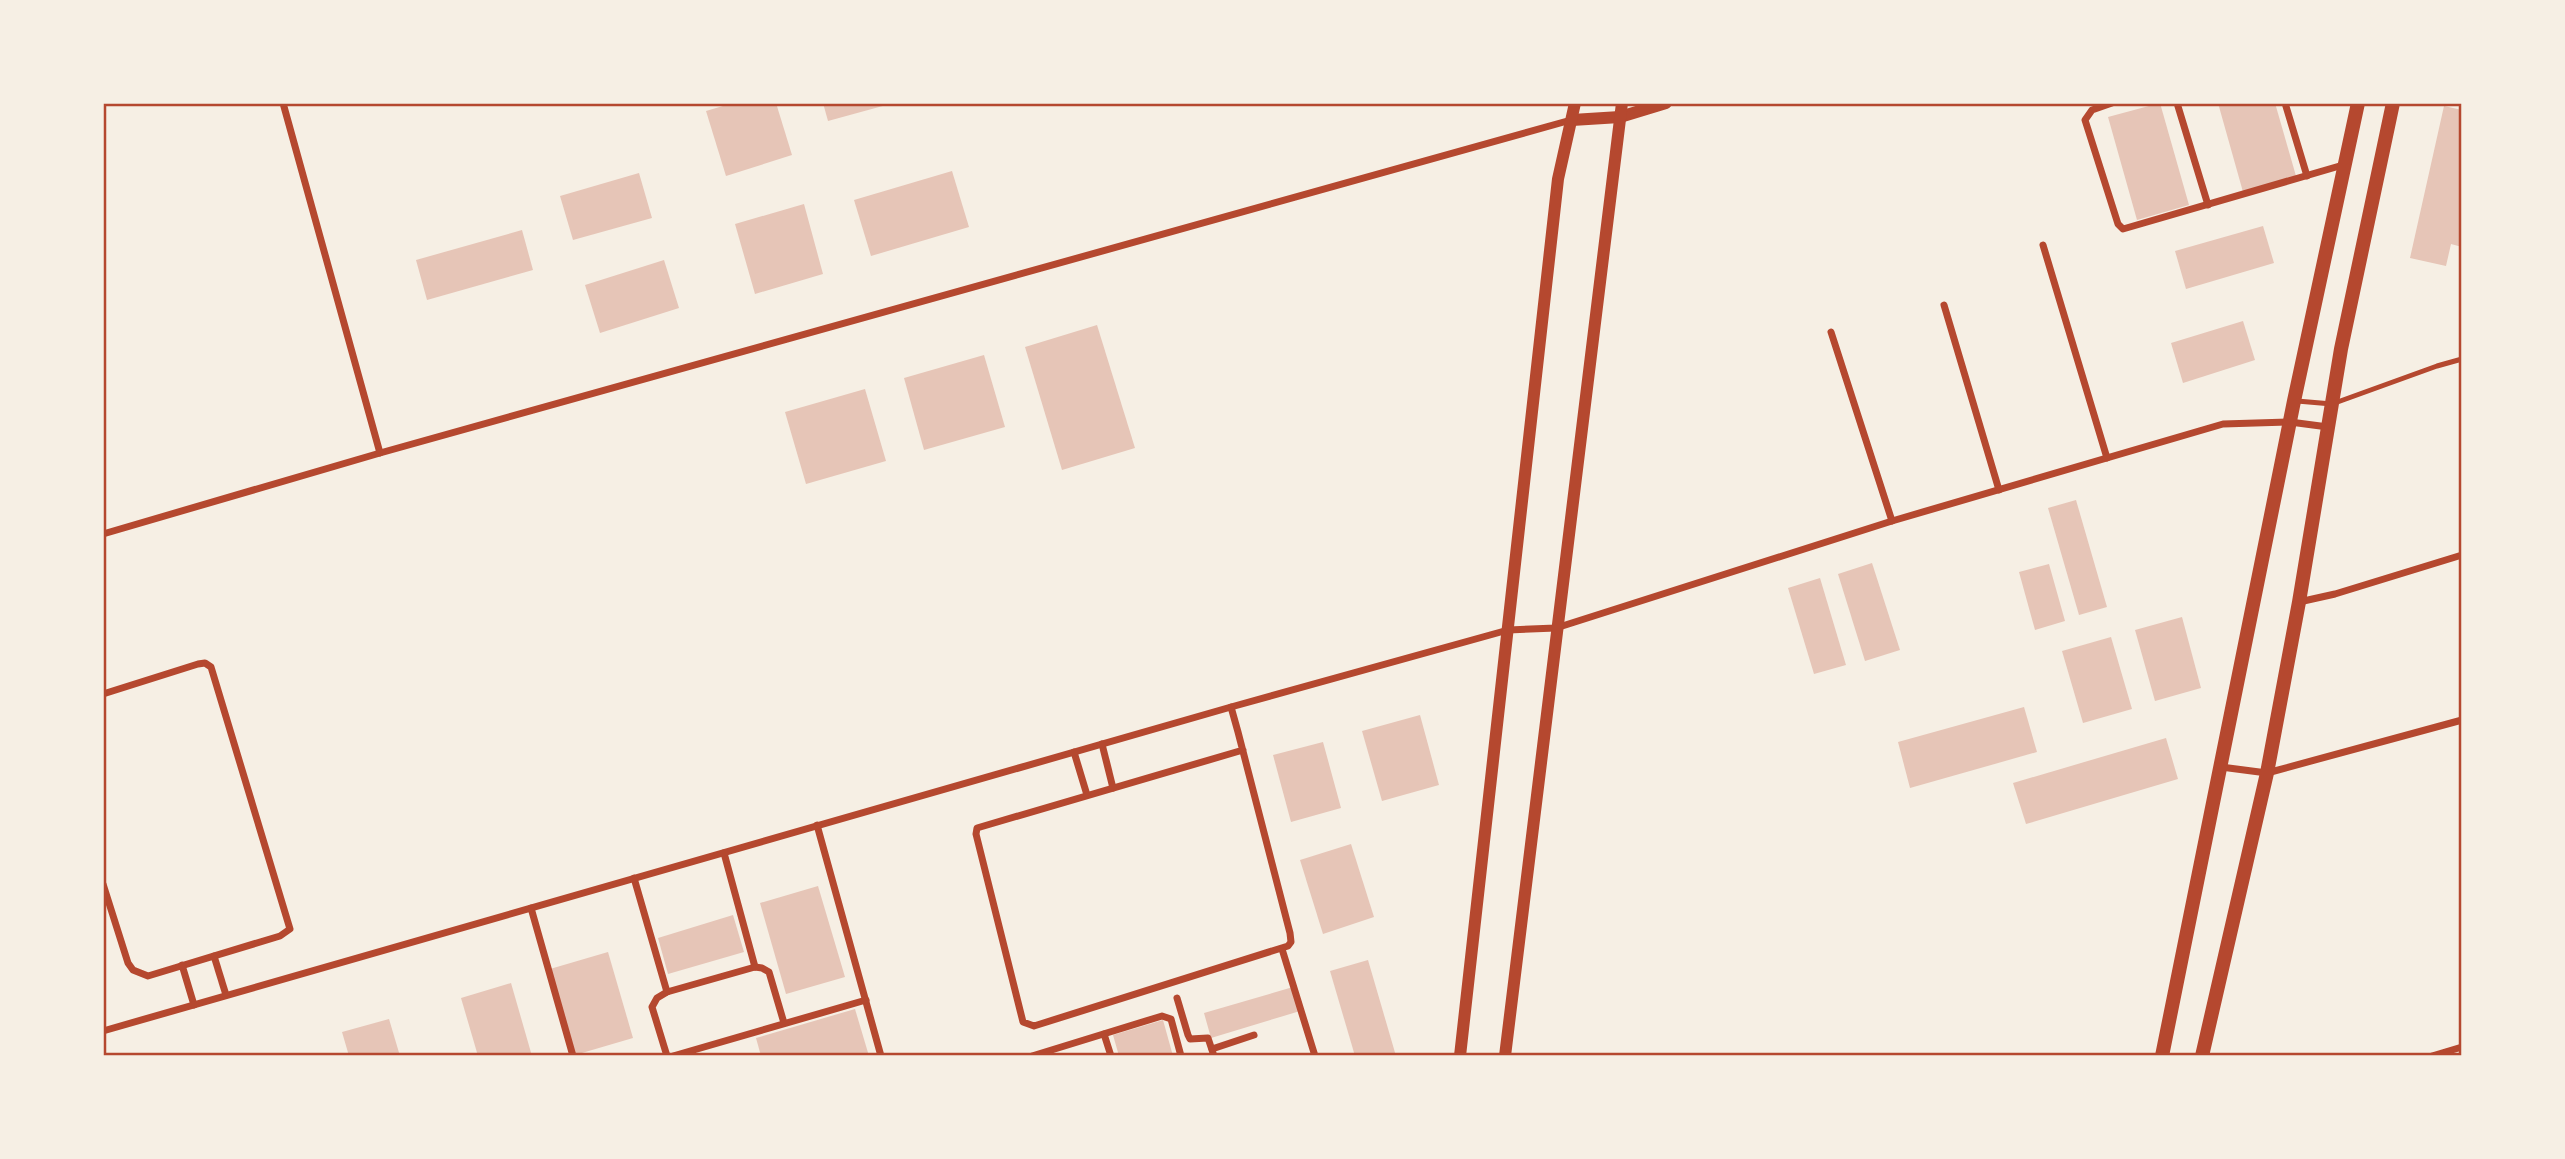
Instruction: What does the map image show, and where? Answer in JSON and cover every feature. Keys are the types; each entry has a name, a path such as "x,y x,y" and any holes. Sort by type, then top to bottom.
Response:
{"main road":[{"path":"2162,1056 2294,401 2358,103"},
{"path":"2203,1056 2267,772 2299,603 2341,349 2393,103"}],"street":[{"path":"283,103 380,453"},
{"path":"1460,1056 1558,179 1575,103"},
{"path":"1505,1056 1622,103"},
{"path":"103,534 380,453 1572,120 1620,117 1666,103"},
{"path":"2112,103 2092,110 2085,120 2120,227 2127,229 2344,165"},
{"path":"2177,103 2208,205"},
{"path":"2285,103 2307,176"},
{"path":"2043,245 2107,458"},
{"path":"1944,304 1999,490"},
{"path":"1831,332 1892,521"},
{"path":"103,1031 817,825 1508,630 1556,628 1892,521 2223,424 2290,422 2328,427"},
{"path":"2299,603 2462,555"},
{"path":"103,694 205,663 211,667 290,929 280,936 148,976 134,970 128,963 103,884"},
{"path":"1231,707 1290,933 1290,942 1283,949 1034,1026 1023,1022 976,830 1242,750"},
{"path":"2221,767 2267,772 2462,720"},
{"path":"1102,744 1114,788"},
{"path":"1074,752 1087,795"},
{"path":"817,825 881,1056"},
{"path":"724,853 755,967"},
{"path":"634,878 667,992"},
{"path":"531,908 573,1056"},
{"path":"1283,949 1315,1056"},
{"path":"214,956 226,995"},
{"path":"182,965 194,1005"},
{"path":"667,1056 652,1007 657,998 667,992 755,967 769,972 784,1023"},
{"path":"1177,998 1190,1039 1208,1038 1213,1052 1254,1035"},
{"path":"673,1056 866,1000"},
{"path":"1034,1055 1166,1016 1171,1019 1181,1056"},
{"path":"1104,1034 1111,1056"},
{"path":"2432,1056 2462,1047"}],"lane":[{"path":"2294,401 2332,404 2462,359"}],"building":[{"path":"733,103 776,103 792,155 726,176 706,111"},
{"path":"823,103 890,103 890,104 828,121"},
{"path":"2160,103 2189,205 2137,220 2108,117"},
{"path":"2218,103 2275,103 2296,176 2243,192"},
{"path":"2444,106 2462,110 2462,247 2451,244 2446,266 2410,258"},
{"path":"952,171 969,227 871,256 854,200"},
{"path":"639,173 652,218 573,240 560,196"},
{"path":"804,204 823,274 755,294 735,224"},
{"path":"2263,226 2274,263 2186,289 2175,251"},
{"path":"522,230 533,270 427,300 416,260"},
{"path":"664,260 679,308 600,333 585,285"},
{"path":"2243,321 2255,360 2183,383 2171,343"},
{"path":"1097,325 1135,448 1062,470 1025,347"},
{"path":"984,355 1005,427 924,450 904,378"},
{"path":"865,389 886,461 806,484 785,412"},
{"path":"2076,500 2107,607 2079,615 2048,508"},
{"path":"1872,563 1900,650 1865,661 1838,574"},
{"path":"2049,564 2065,621 2035,630 2019,572"},
{"path":"1820,578 1846,665 1814,674 1788,588"},
{"path":"2182,617 2201,688 2155,701 2135,630"},
{"path":"2111,637 2132,709 2083,723 2062,651"},
{"path":"2024,707 2037,752 1910,788 1898,742"},
{"path":"1420,715 1439,785 1382,801 1362,731"},
{"path":"2166,738 2178,779 2026,824 2013,783"},
{"path":"1323,742 1341,808 1291,822 1273,755"},
{"path":"1351,844 1374,917 1323,934 1300,860"},
{"path":"818,886 845,977 786,994 760,903"},
{"path":"733,915 744,952 668,974 658,938"},
{"path":"608,952 633,1038 575,1055 550,969"},
{"path":"1368,960 1396,1056 1355,1056 1330,971"},
{"path":"511,983 532,1056 478,1056 461,998"},
{"path":"1293,987 1300,1011 1211,1038 1204,1013"},
{"path":"855,1009 869,1056 761,1056 756,1038"},
{"path":"389,1019 400,1056 349,1056 342,1032"},
{"path":"1163,1020 1173,1056 1119,1056 1113,1035"}]}
